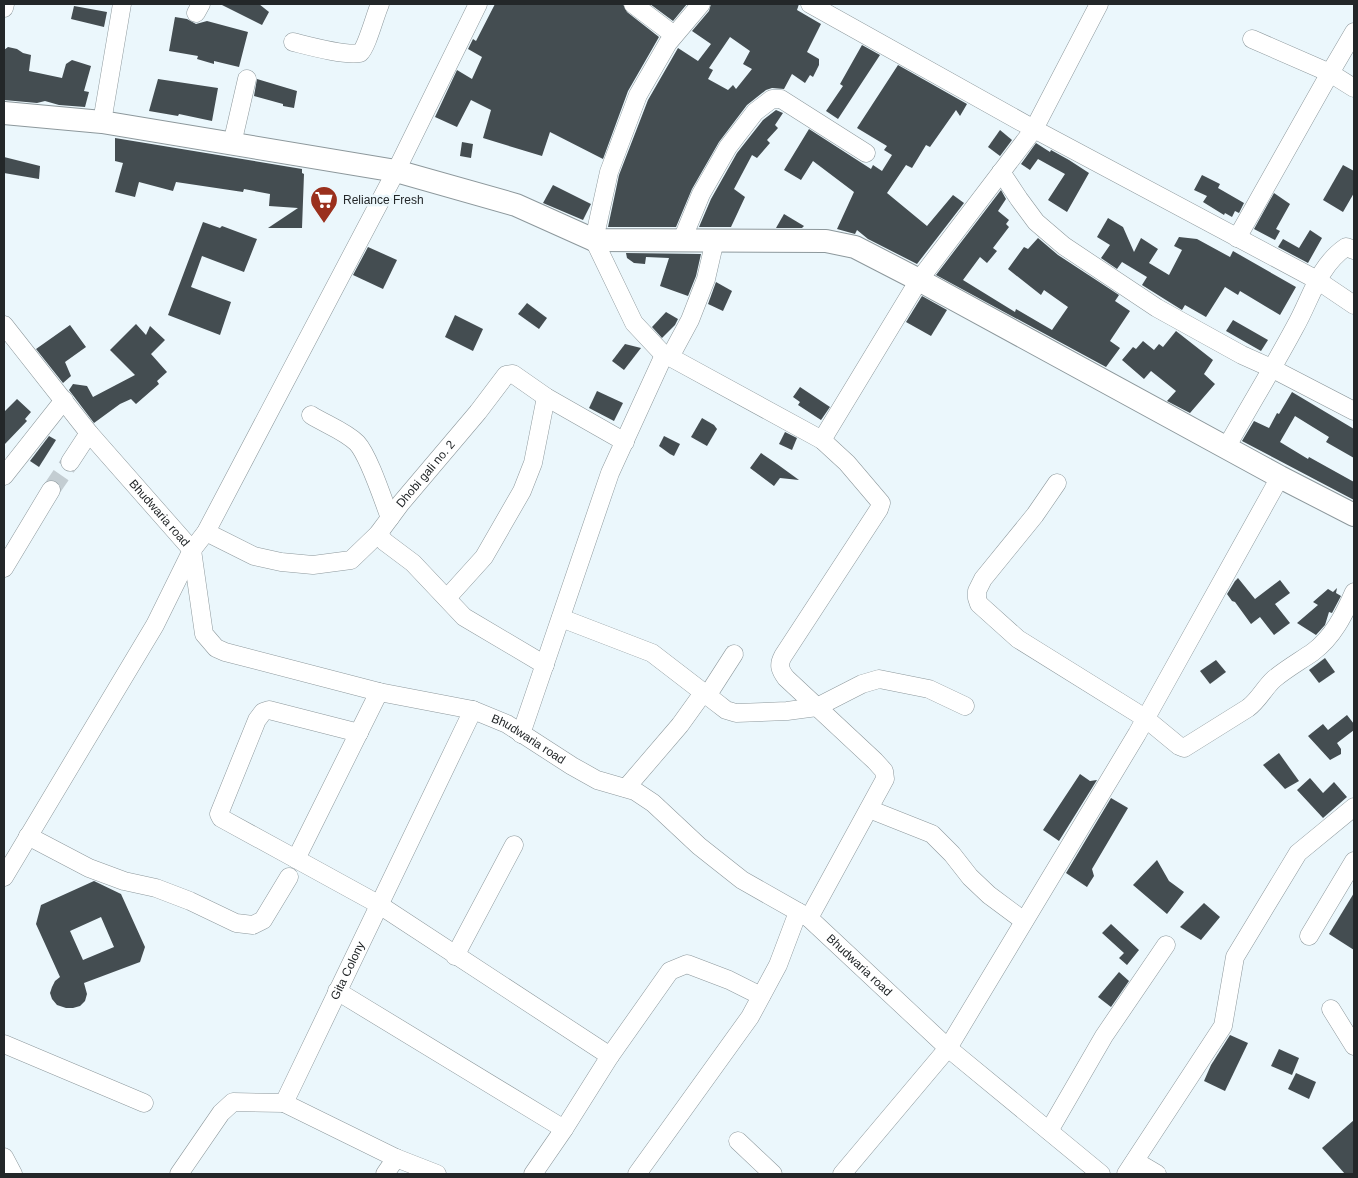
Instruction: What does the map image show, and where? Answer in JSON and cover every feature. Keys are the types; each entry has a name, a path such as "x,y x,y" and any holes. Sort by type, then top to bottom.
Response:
{"main road":[{"path":"4,113 102,122 396,171 516,205 594,240 826,241 855,247 1226,448 1354,515"}],"street":[{"path":"4,8 5,4"},
{"path":"102,122 122,4"},
{"path":"293,42 311,47 360,54 366,44 380,4"},
{"path":"4,877 155,625 192,550 206,532 396,171 478,4"},
{"path":"633,4 674,35"},
{"path":"637,1174 750,1017 804,915 869,809 885,779 884,771 786,678 781,670 780,662 879,509 880,502 848,463 822,440 667,356 634,323 594,240 609,172 638,95 668,43 700,4"},
{"path":"810,4 1034,129 1317,280 1354,306"},
{"path":"822,440 919,280 1034,129 1099,4"},
{"path":"1237,238 1354,32"},
{"path":"1252,39 1330,72 1354,88"},
{"path":"232,144 247,79"},
{"path":"682,240 700,194 728,147 755,112 772,99 781,99 866,152"},
{"path":"1001,172 1018,199 1036,222 1064,246 1157,308 1242,355 1354,411"},
{"path":"521,734 610,473 667,356 690,320 706,279 715,240"},
{"path":"1226,448 1296,326 1317,280 1334,255 1352,244"},
{"name":"Bhudwaria road","path":"4,325 89,433 192,550 204,634 216,648 379,692 473,710 507,724 597,780 635,791 653,803 699,846 742,880 804,915 948,1048 1101,1174"},
{"name":"Dhobi gali no. 2","path":"206,532 254,556 281,562 313,566 351,560 378,534 401,503 478,412 506,375 513,374 546,397 625,442"},
{"path":"446,598 484,557 522,491 533,463 546,397"},
{"path":"4,476 64,400"},
{"path":"311,416 358,444 365,456 390,518"},
{"path":"70,462 89,433"},
{"path":"842,1174 948,1048 1145,718 1280,477"},
{"path":"1057,484 1035,516 984,579 977,591 979,604 1018,639 1145,718 1184,748 1248,708 1256,702 1268,685 1276,678 1324,643 1333,633 1354,592"},
{"path":"4,568 52,490"},
{"path":"378,534 385,542 413,563 464,617 545,665"},
{"path":"561,618 652,653 726,710 736,713 787,711 818,707 862,684 879,679 929,690 965,706"},
{"path":"626,788 705,694 734,654"},
{"path":"296,859 379,692"},
{"path":"359,733 269,710 263,712 257,720 219,814 221,818 378,904 610,1056"},
{"name":"Gita Colony","path":"284,1103 378,904 473,710"},
{"path":"1157,1174 1131,1168 1223,1026 1235,956 1298,853 1354,807"},
{"path":"869,809 932,834 952,854 970,877 989,895 1024,921"},
{"path":"28,836 89,868 124,881 156,888 236,922 252,925 263,920 289,877"},
{"path":"455,956 514,845"},
{"path":"1309,936 1354,861"},
{"path":"1048,1131 1104,1036 1166,945"},
{"path":"533,1174 564,1130 610,1056 670,971 688,964 729,980 761,996"},
{"path":"337,991 564,1130"},
{"path":"1331,1009 1354,1046"},
{"path":"4,1044 144,1103"},
{"path":"179,1174 221,1113 233,1102 284,1103 396,1158 437,1174"},
{"path":"738,1141 773,1174"},
{"path":"4,1157 12,1174"},
{"path":"385,1174 396,1158"}],"building":[{"path":"220,4 259,4 269,12 262,25"},
{"path":"495,4 623,4 627,12 659,37 628,91 603,159 550,132 542,156 483,138 491,110 471,100 457,127 435,117 457,70 472,79 482,57 468,49 473,39 476,41"},
{"path":"650,4 687,4 673,21"},
{"path":"711,4 799,4 797,10 821,24 807,52 819,59 819,65 813,77 810,75 805,83 792,74 784,89 772,88 766,90 747,105 719,142 692,189 676,227 608,227 619,175 648,100 678,48 698,61 711,44 692,31 709,11","holes":["730,37 750,51 743,64 752,69 736,89 733,85 728,90 708,79 713,70 709,68"]},
{"path":"74,6 107,12 104,27 71,19"},
{"path":"175,17 187,19 196,24 207,21 248,32 239,67 214,61 214,64 197,59 198,56 169,51"},
{"path":"862,45 880,55 838,119 826,111 843,86 840,84"},
{"path":"8,47 31,55 29,71 62,78 66,64 72,60 91,66 84,91 89,92 85,107 59,105 45,101 37,103 4,100 4,50"},
{"path":"898,65 967,104 960,116 956,110 930,147 926,145 912,168 906,165 887,193 927,226 953,195 964,203 917,264 868,239 857,230 855,234 837,229 854,192 813,161 801,180 784,170 809,129 871,169 873,165 882,171 892,155 884,150 887,146 857,128"},
{"path":"158,79 218,88 212,121 179,114 178,116 149,111"},
{"path":"257,79 297,91 294,108 254,96"},
{"path":"776,110 783,113 775,125 778,128 767,140 770,143 757,158 752,155 734,189 745,197 731,227 699,227 711,199 737,153 763,120"},
{"path":"1000,130 1012,140 1000,156 988,147"},
{"path":"115,138 302,169 304,174 302,228 268,228 298,208 269,206 270,194 244,189 243,192 176,182 173,191 139,182 135,197 115,192 123,163 115,161"},
{"path":"462,142 473,144 471,158 460,156"},
{"path":"1036,143 1089,173 1067,212 1048,200 1065,174 1038,159 1030,170 1021,164"},
{"path":"4,157 40,166 39,179 4,173"},
{"path":"1343,165 1354,171 1354,193 1343,212 1323,200"},
{"path":"1202,175 1220,184 1218,188 1244,203 1239,213 1235,211 1232,217 1225,213 1224,215 1203,202 1207,196 1194,190"},
{"path":"553,185 591,204 583,220 543,203"},
{"path":"1001,190 1006,199 998,211 1009,220 1006,224 1009,227 993,248 997,251 987,263 980,257 963,280 1015,312 1016,309 1052,330 1068,307 1044,290 1041,295 1008,269 1024,247 1028,249 1038,238 1058,255 1119,295 1115,301 1130,311 1110,341 1120,348 1106,367 936,275"},
{"path":"1274,193 1290,204 1276,229 1280,231 1275,240 1254,229"},
{"path":"784,214 804,226 802,228 776,228"},
{"path":"1108,218 1123,227 1134,252 1141,238 1158,249 1149,263 1169,275 1182,250 1174,246 1179,237 1197,239 1230,257 1233,251 1296,287 1280,315 1240,291 1238,295 1225,287 1206,317 1185,305 1182,310 1142,285 1147,277 1122,262 1117,269 1101,258 1110,245 1097,237"},
{"path":"203,222 220,228 222,226 257,239 244,272 202,256 191,287 231,302 220,335 168,315"},
{"path":"1310,230 1322,238 1308,263 1278,247 1283,239 1299,248"},
{"path":"368,247 397,260 383,289 353,275"},
{"path":"626,253 701,254 696,276 688,296 660,286 669,258 646,257 645,264 634,263 627,258"},
{"path":"716,282 732,291 723,311 708,304"},
{"path":"922,296 947,310 931,336 906,322"},
{"path":"527,303 547,318 539,329 518,314"},
{"path":"666,312 678,319 675,325 662,338 652,327"},
{"path":"455,315 483,329 473,351 445,337"},
{"path":"1233,320 1268,340 1261,351 1226,331"},
{"path":"136,324 146,335 150,326 165,340 151,354 167,372 157,381 159,384 136,404 131,399 120,404 94,423 69,390 73,384 87,386 93,397 135,375 110,350"},
{"path":"70,325 86,347 65,362 71,376 63,383 36,349"},
{"path":"1176,331 1213,360 1204,374 1215,384 1190,413 1167,401 1176,391 1151,371 1144,379 1122,360 1133,347 1136,349 1143,341 1154,350 1159,344 1163,347"},
{"path":"625,344 641,348 624,370 612,361"},
{"path":"800,387 830,407 821,420 798,405 800,402 793,397"},
{"path":"597,391 623,403 614,421 589,408"},
{"path":"1292,392 1354,429 1354,458 1326,442 1329,437 1295,416 1280,442 1308,459 1309,457 1354,482 1354,500 1242,441 1254,421 1269,428"},
{"path":"17,399 31,412 25,419 27,421 4,445 4,412"},
{"path":"702,418 717,429 707,446 691,437"},
{"path":"785,432 797,438 792,450 779,444"},
{"path":"49,436 56,440 39,467 30,461"},
{"path":"664,436 680,444 674,456 659,446"},
{"path":"761,453 799,480 780,478 774,486 750,468"},
{"path":"1238,578 1255,599 1280,580 1290,593 1275,604 1290,623 1274,635 1260,617 1251,624 1227,594"},
{"path":"1337,588 1336,593 1341,596 1332,613 1329,612 1325,625 1316,635 1297,623 1318,605 1313,602 1328,589 1333,592"},
{"path":"1325,658 1335,672 1319,683 1309,670"},
{"path":"1216,660 1226,672 1210,684 1200,671"},
{"path":"1347,715 1354,724 1354,730 1337,743 1341,749 1341,754 1330,760 1308,736 1323,724 1328,730"},
{"path":"1279,753 1299,781 1285,789 1263,765"},
{"path":"1080,774 1090,781 1097,780 1059,841 1043,830"},
{"path":"1310,778 1323,793 1334,782 1347,797 1323,818 1297,790"},
{"path":"1111,798 1128,808 1092,869 1094,876 1087,887 1066,873"},
{"path":"1157,860 1169,881 1184,892 1167,914 1133,885"},
{"path":"94,881 121,894 145,947 140,962 84,983 87,994 85,1001 80,1006 66,1008 57,1005 50,993 55,981 60,977 36,924 41,905","holes":["101,917 114,947 83,960 70,931"]},
{"path":"1354,893 1354,950 1329,934"},
{"path":"1204,903 1220,917 1201,940 1180,927"},
{"path":"1111,924 1139,950 1127,965 1119,958 1124,953 1102,933"},
{"path":"1119,972 1129,981 1111,1007 1098,997"},
{"path":"1230,1035 1248,1043 1225,1091 1204,1081 1211,1065"},
{"path":"1279,1049 1299,1058 1292,1075 1271,1066"},
{"path":"1296,1073 1316,1082 1309,1099 1288,1089"},
{"path":"1354,1120 1354,1174 1345,1174 1322,1148"}],"tunnel":[{"path":"51,490 70,462"}],"place":[{"name":"Reliance Fresh","path":"324,224"}]}
